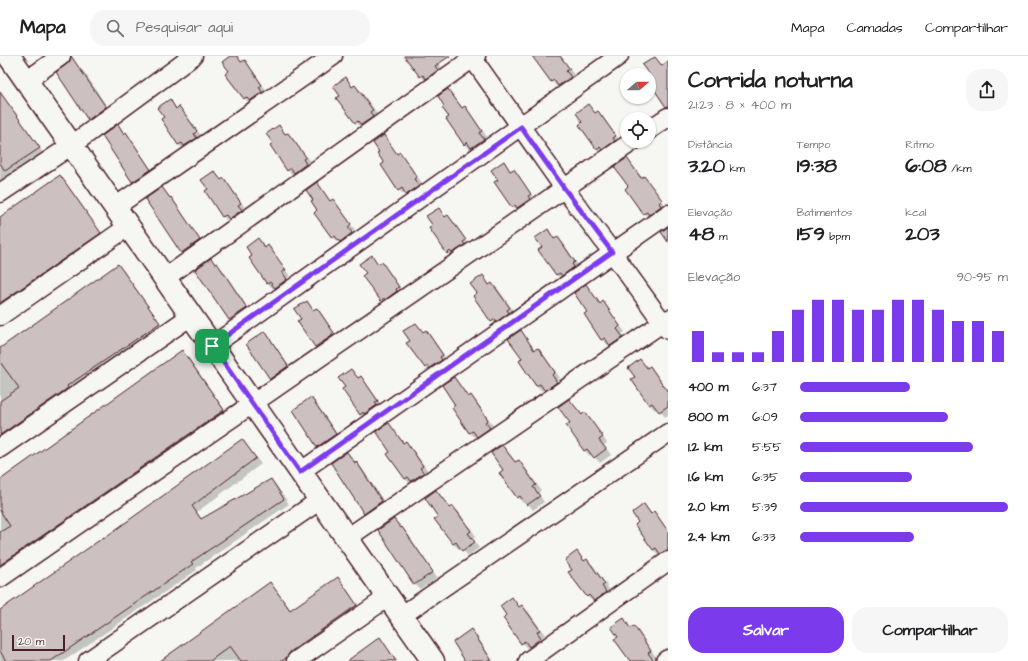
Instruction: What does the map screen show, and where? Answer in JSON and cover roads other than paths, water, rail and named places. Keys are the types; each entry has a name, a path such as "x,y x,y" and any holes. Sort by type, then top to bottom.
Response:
{"street":[{"path":"9,56 433,661"},
{"path":"26,81 61,56"},
{"path":"0,193 72,145 193,56"},
{"path":"115,207 332,56"},
{"path":"212,346 619,56"},
{"path":"164,278 474,57 564,188 666,324 347,538"},
{"path":"656,125 668,117"},
{"path":"0,578 623,148"},
{"path":"300,472 668,214"},
{"path":"0,316 128,226"},
{"path":"0,448 191,316"},
{"path":"401,616 668,433"},
{"path":"88,661 320,500"},
{"path":"528,661 668,561"},
{"path":"296,661 388,597"}]}
